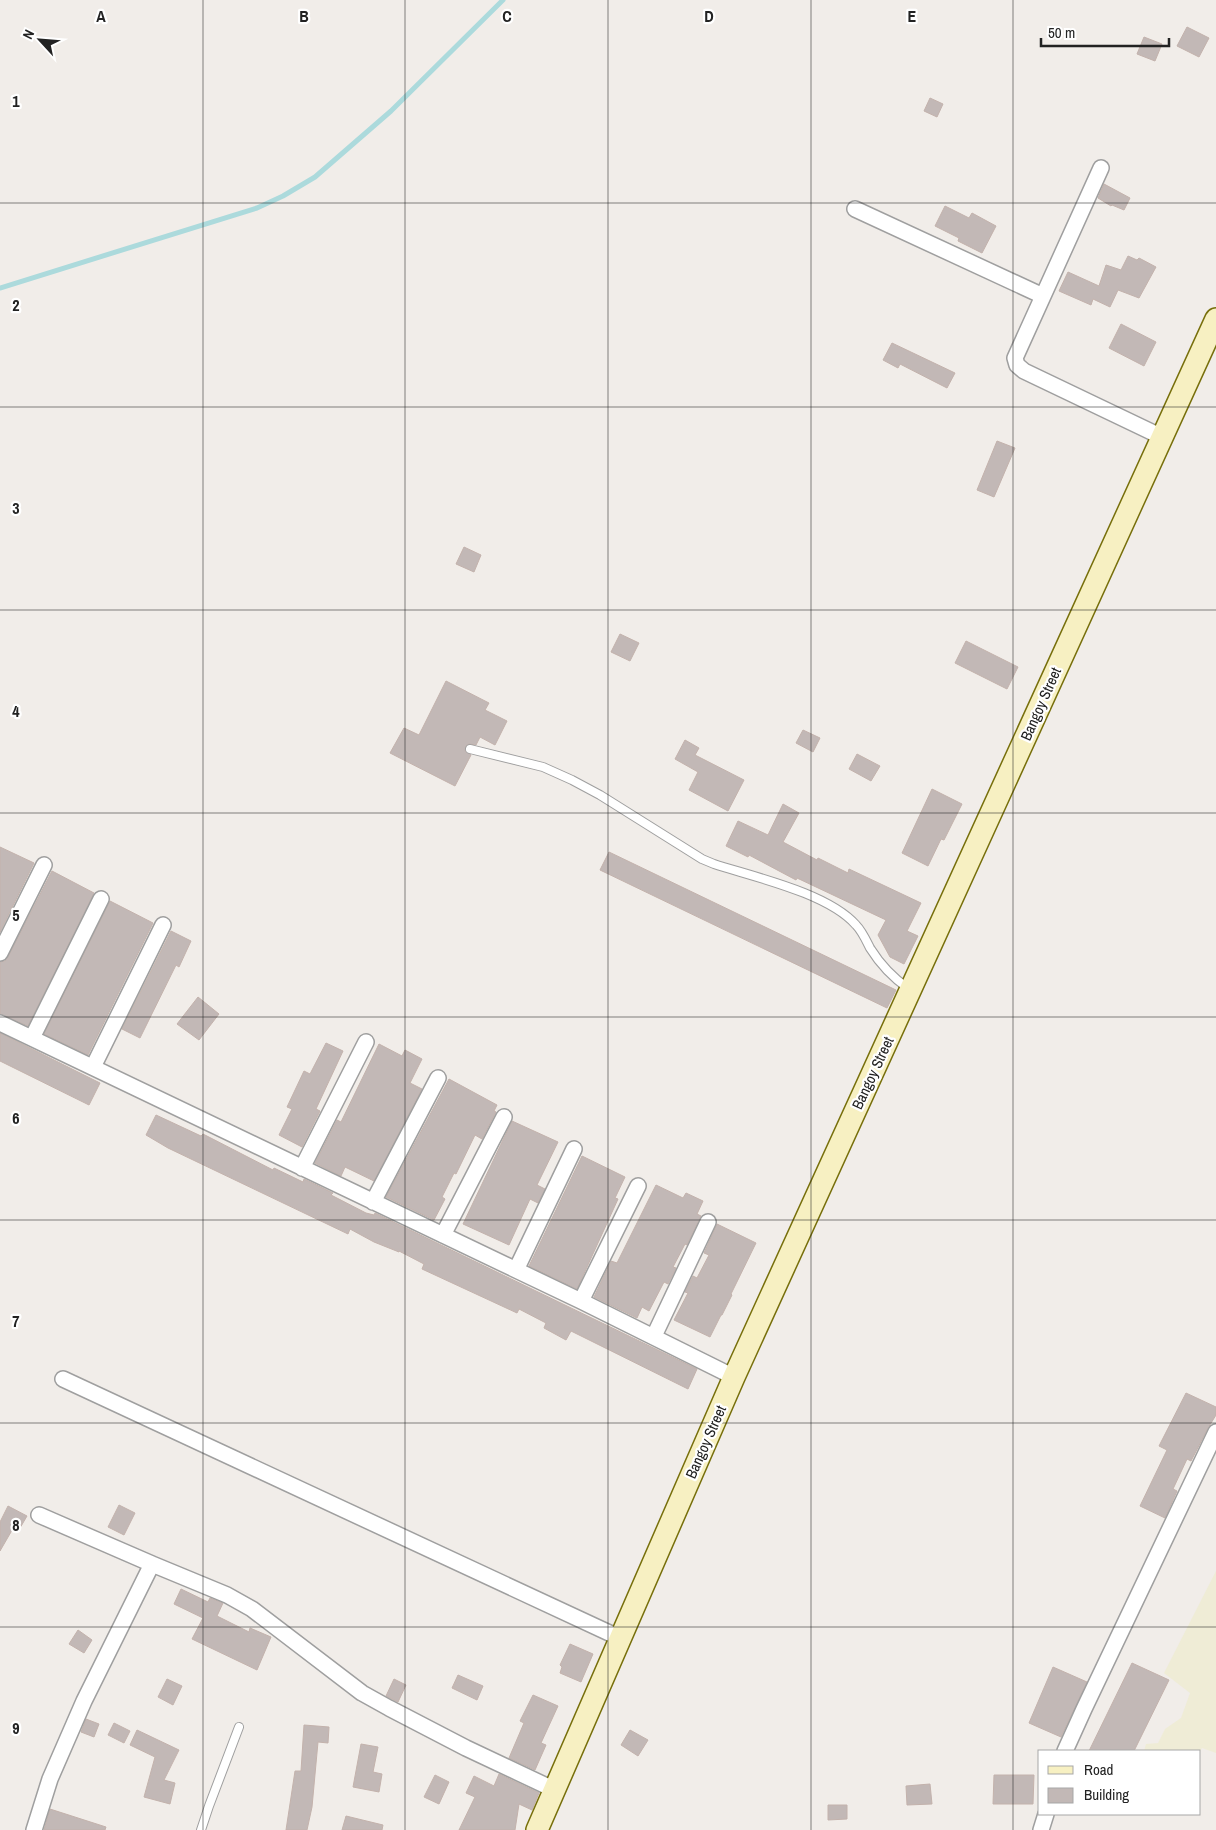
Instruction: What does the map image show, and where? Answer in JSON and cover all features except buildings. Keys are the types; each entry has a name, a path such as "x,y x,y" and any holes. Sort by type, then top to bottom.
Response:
{"main road":[{"name":"Bangoy Street","path":"537,1830 734,1377 1216,319"}],"street":[{"path":"1101,168 1015,358 1017,366 1024,371 1162,437"},
{"path":"855,209 1043,296"},
{"path":"0,953 44,865"},
{"path":"32,1038 101,899"},
{"path":"94,1067 163,925"},
{"path":"0,1023 654,1336 734,1377"},
{"path":"302,1168 366,1042"},
{"path":"373,1202 438,1078"},
{"path":"443,1235 504,1117"},
{"path":"516,1270 574,1149"},
{"path":"581,1301 638,1186"},
{"path":"654,1336 708,1222"},
{"path":"63,1379 620,1638"},
{"path":"1065,1750 1216,1432"},
{"path":"39,1516 227,1595 252,1610 362,1693 466,1748 554,1790"},
{"path":"34,1830 50,1779 84,1700 152,1564"},
{"path":"1042,1830 1046,1815"}],"lane":[{"path":"470,749 543,767 600,795 702,859 788,887 826,904 847,916 857,926 881,964 911,990"},
{"path":"201,1830 208,1806 239,1727"}],"shaded area":[{"path":"1216,1571 1216,1753 1202,1748 1201,1750 1144,1750 1146,1744 1158,1743 1165,1729 1181,1718 1190,1693 1164,1673"}],"waterway":[{"path":"0,288 257,208 283,196 315,177 391,111 503,0"}]}
